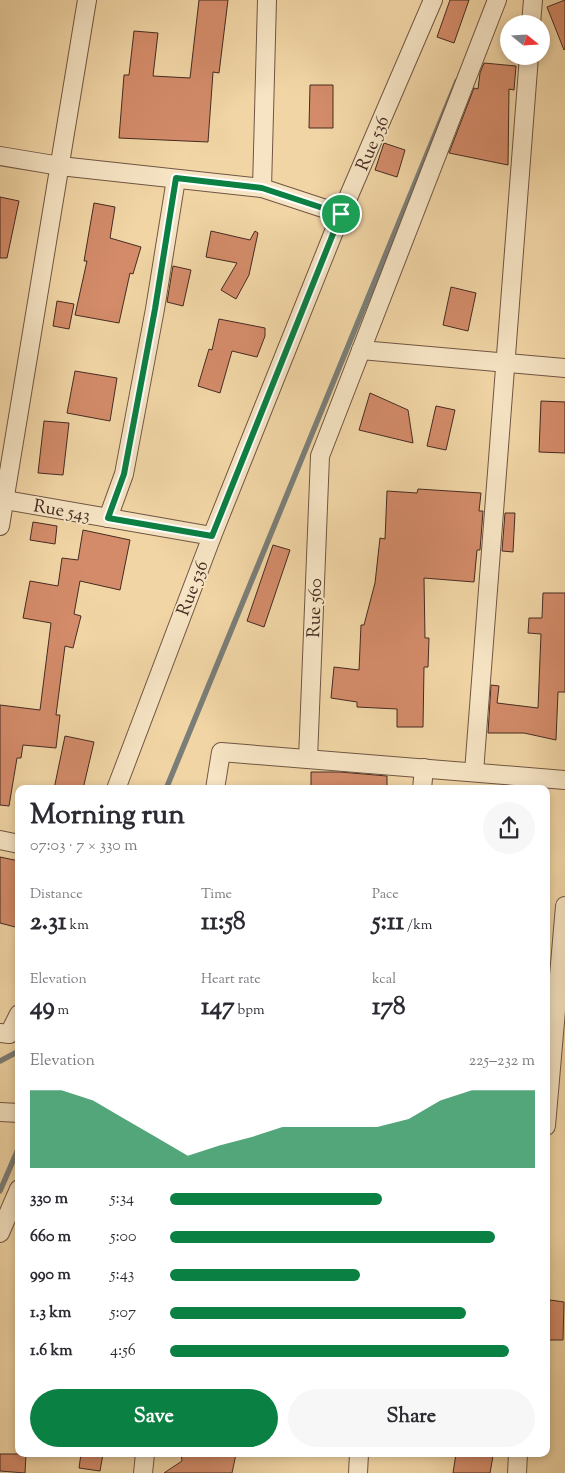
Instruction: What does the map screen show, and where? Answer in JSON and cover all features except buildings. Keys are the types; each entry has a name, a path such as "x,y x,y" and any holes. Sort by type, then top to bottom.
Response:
{"street":[{"path":"0,526 2,500 87,0"},
{"path":"262,188 267,0"},
{"name":"Rue 536","path":"118,785 212,536 341,214 433,0"},
{"name":"Rue 560","path":"308,759 320,456 497,0"},
{"path":"532,15 533,0"},
{"path":"474,772 528,65"},
{"path":"0,156 60,166 262,188 341,214"},
{"path":"108,518 124,474 155,309 176,178"},
{"path":"361,350 565,368"},
{"name":"Rue 543","path":"2,500 212,536"},
{"path":"216,785 221,752 565,780"},
{"path":"422,785 424,768"},
{"path":"0,840 15,843"},
{"path":"550,1080 565,906"},
{"path":"0,1032 10,1034 15,1023"},
{"path":"0,1112 15,1113"},
{"path":"0,1233 15,1198"},
{"path":"143,1473 145,1457"},
{"path":"358,1473 360,1457"},
{"path":"517,1473 518,1457"}],"waterway":[{"path":"168,785 457,81"},
{"path":"0,1061 15,1053"},
{"path":"0,1191 15,1156"}],"route":[{"path":"176,178 262,188 341,214 212,536 108,518 124,474 155,309 176,178"}]}
